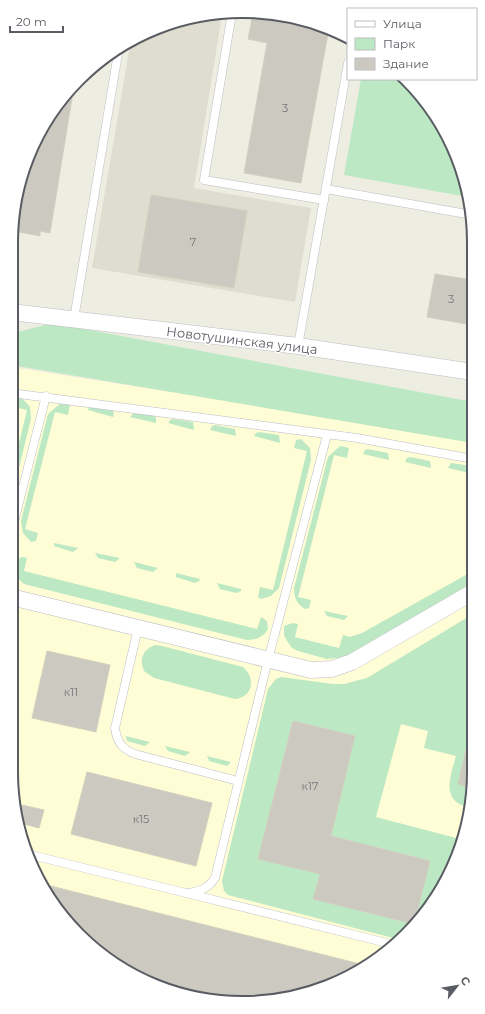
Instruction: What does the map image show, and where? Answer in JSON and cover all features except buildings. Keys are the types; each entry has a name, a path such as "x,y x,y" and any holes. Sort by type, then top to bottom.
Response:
{"street":[{"name":"Новотушинская улица","path":"18,313 298,346 467,371"},
{"path":"18,599 311,670 332,668 352,662 467,595"}],"lane":[{"path":"231,18 204,180 324,200"},
{"path":"74,319 117,56"},
{"path":"298,346 347,69"},
{"path":"326,189 465,214"},
{"path":"18,394 46,396 327,435 467,458"},
{"path":"18,506 46,396"},
{"path":"186,893 203,889 210,885 215,878 268,660 327,435"},
{"path":"138,628 115,728 121,745 127,751 135,754 238,781"},
{"path":"35,856 387,943"}],"shaded area":[{"path":"221,19 194,188 311,208 295,302 92,268 129,48 170,30 199,22"},
{"path":"18,368 467,438 467,786 463,815 455,844 444,871 421,908 391,940 355,966 315,984 286,992 257,996 228,996 199,992 184,988 143,973 106,950 74,920 48,884 30,844 22,815 18,786"}],"green space":[{"path":"361,80 397,80 421,106 437,130 455,170 462,196 344,175"},
{"path":"52,323 467,401 467,442 18,366 18,332"},
{"path":"21,397 30,407 31,419 18,472 18,447 27,410 18,408 18,398"},
{"path":"61,403 67,403 70,405 68,415 55,412 25,529 38,533 36,541 31,542 23,533 21,521 48,414"},
{"path":"89,407 112,409 114,413 113,417 88,410"},
{"path":"134,413 154,415 156,418 156,423 130,417"},
{"path":"173,419 193,422 194,430 168,423"},
{"path":"215,425 235,429 236,436 210,430 212,426"},
{"path":"259,432 279,435 280,443 254,436"},
{"path":"301,439 310,448 311,460 279,588 271,596 261,599 258,597 260,587 273,590 307,451 294,448 296,440"},
{"path":"340,446 349,448 347,458 334,455 298,597 311,600 309,608 305,609 296,600 294,588 328,457"},
{"path":"368,449 388,453 389,460 363,454 365,450"},
{"path":"410,457 430,461 431,468 405,462 407,458"},
{"path":"451,463 467,465 467,473 448,468"},
{"path":"54,543 78,548 73,552 54,546"},
{"path":"95,553 120,558 115,562 98,558"},
{"path":"22,557 27,558 24,571 257,629 261,617 267,621 268,629 259,638 247,640 24,584 18,578 18,559"},
{"path":"134,562 158,568 153,572 137,568"},
{"path":"176,573 200,579 195,583 176,577"},
{"path":"467,574 467,586 368,646 346,657 327,659 292,648 284,635 284,626 293,623 298,624 295,637 339,648 343,635 350,637 362,633"},
{"path":"217,583 241,589 241,591 236,593 220,589"},
{"path":"324,611 348,616 344,620 327,616"},
{"path":"467,618 467,786 464,806 453,799 450,793 450,779 456,756 424,748 428,731 401,724 376,817 457,838 444,871 437,884 421,908 393,938 228,895 224,891 222,881 268,689 276,679 281,677 333,684 344,684 367,678"},
{"path":"155,645 243,667 250,676 251,686 249,691 241,698 235,699 154,678 144,671 142,659 144,652"},
{"path":"126,736 150,742 145,746 127,741"},
{"path":"165,746 190,752 185,756 168,751"},
{"path":"207,756 231,762 227,766 209,761"}]}
